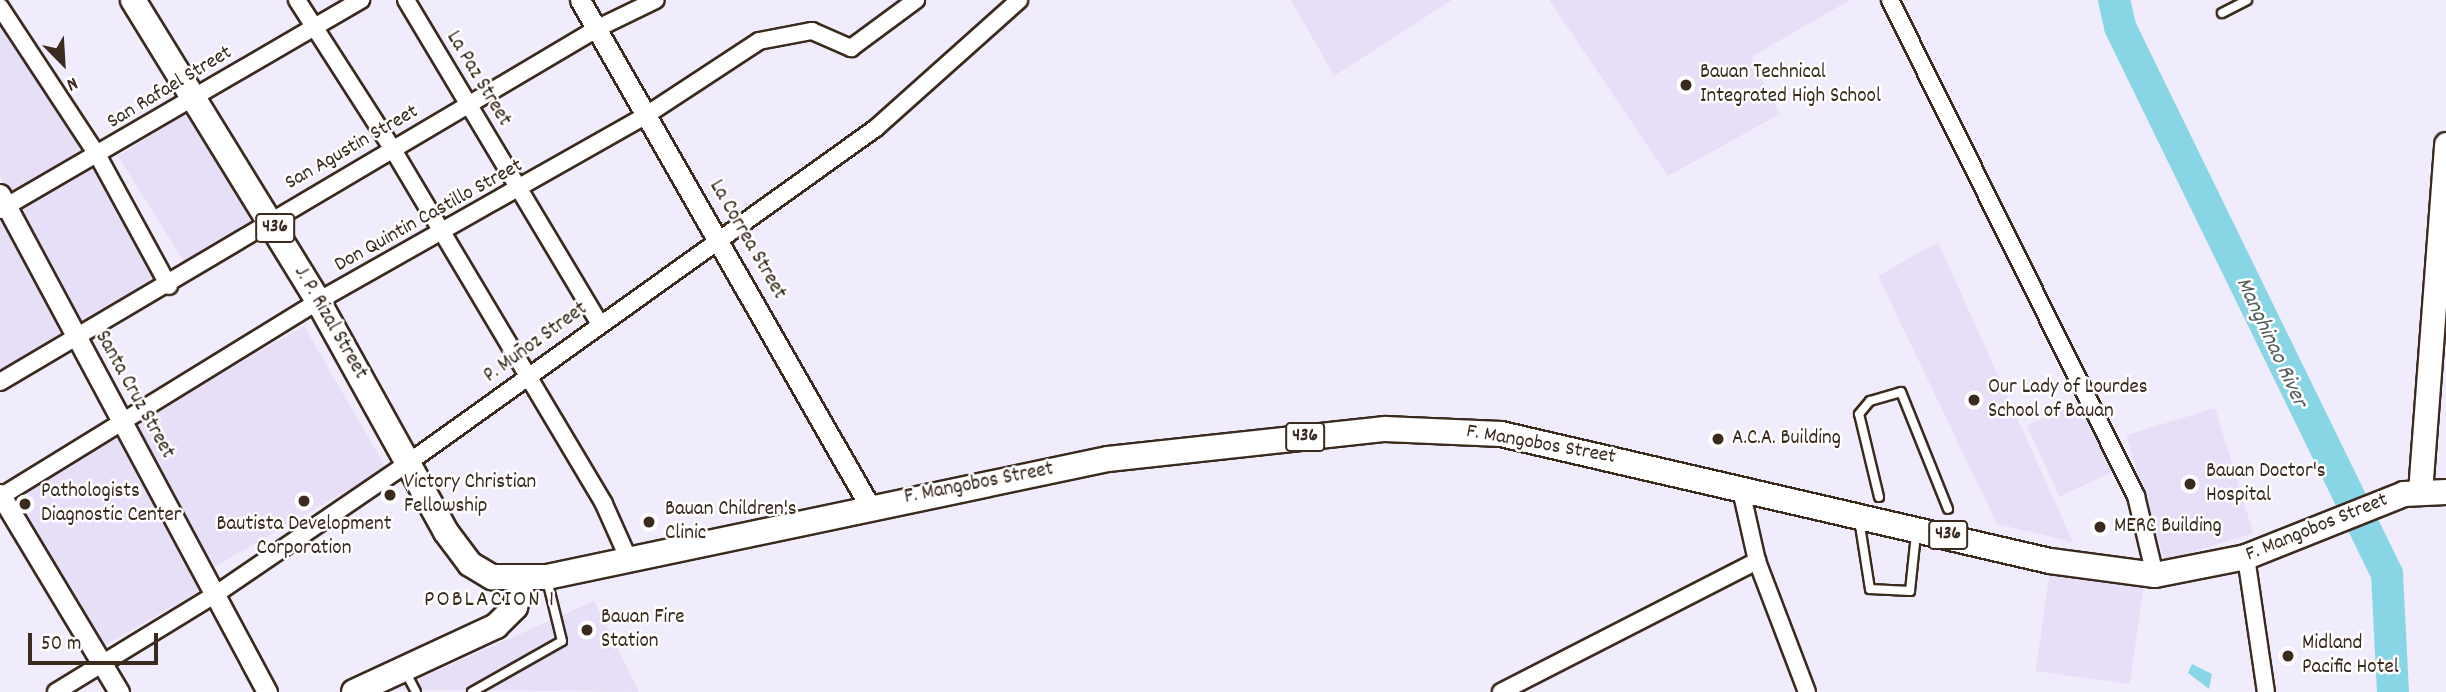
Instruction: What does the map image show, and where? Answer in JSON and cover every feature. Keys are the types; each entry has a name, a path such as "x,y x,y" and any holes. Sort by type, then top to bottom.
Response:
{"main road":[{"name":"J. P. Rizal Street","path":"133,0 318,300 408,463 470,564 479,573 535,579"},
{"path":"2420,492 2446,144"},
{"name":"F. Mangobos Street","path":"535,579 869,505 1108,459 1384,429 1500,434 1741,490 1917,527 2050,561 2155,575 2246,557 2377,504 2420,492"},
{"name":"436","path":"2420,492 2446,492"},
{"path":"354,692 411,682 496,626 515,607 535,579"}],"street":[{"path":"297,0 392,148 526,375 629,560"},
{"name":"San Rafael Street","path":"2,204 98,156 312,26 361,0"},
{"name":"La Paz Street","path":"406,0 599,323"},
{"name":"La Correa Street","path":"580,0 719,235 869,505"},
{"name":"San Agustin Street","path":"0,382 170,286 270,220 598,27 656,0"},
{"name":"Don Quintin Castillo Street","path":"0,496 124,424 318,300 442,235 648,114 759,41 812,31 851,48 916,0"},
{"name":"P. Muñoz Street","path":"56,692 219,592 408,463 719,235 876,128 1019,0"},
{"path":"1890,0 2136,496 2155,575"},
{"path":"0,7 98,156 170,286"},
{"name":"Santa Cruz Street","path":"2,204 219,592 267,692"},
{"path":"1741,490 1757,561 1807,692"},
{"path":"0,496 105,664 119,692"},
{"path":"2246,557 2266,692"},
{"path":"1501,692 1757,561"}],"lane":[{"path":"2222,13 2247,0"},
{"path":"1879,497 1859,414 1870,401 1901,391 1948,509"},
{"path":"1859,516 1870,589 1910,591 1917,527"},
{"path":"472,692 562,641 535,579"}],"shaded area":[{"path":"1291,0 1452,0 1334,76"},
{"name":"Bauan Technical Integrated High School","path":"1549,0 1850,0 1751,57 1780,114 1668,176"},
{"path":"0,21 88,154 10,196 0,176"},
{"path":"190,111 259,221 187,266 118,156"},
{"path":"95,167 159,282 81,326 17,210"},
{"path":"3,217 66,336 0,373 0,219"},
{"name":"Our Lady of Lourdes School of Bauan","path":"1938,242 2073,542 1997,524 1878,276"},
{"path":"304,326 386,468 215,567 133,425"},
{"path":"2082,400 2115,471 2060,496 2027,426"},
{"name":"Bauan Doctor's Hospital","path":"2215,408 2253,533 2164,560 2126,435"},
{"path":"121,435 208,586 100,648 13,498"},
{"path":"2050,570 2144,583 2130,684 2036,671"},
{"path":"594,601 639,692 396,689"}],"water":[{"path":"2192,664 2212,674 2209,689 2188,673"}],"waterway":[{"name":"Manghinao River","path":"2114,0 2120,27 2387,574 2393,692"}],"place":[{"name":"Bauan Technical Integrated High School","path":"1686,85"},
{"name":"Our Lady of Lourdes School of Bauan","path":"1974,400"},
{"name":"A.C.A. Building","path":"1718,439"},
{"name":"Bauan Doctor's Hospital","path":"2190,484"},
{"name":"Victory Christian Fellowship","path":"390,495"},
{"name":"Bautista Development Corporation","path":"304,501"},
{"name":"Pathologists Diagnostic Center","path":"25,504"},
{"name":"Bauan Children's Clinic","path":"649,522"},
{"name":"MERC Building","path":"2100,527"},
{"name":"Bauan Fire Station","path":"587,630"},
{"name":"Midland Pacific Hotel","path":"2288,656"}],"district":[{"name":"POBLACION 1","path":"490,601"}]}
